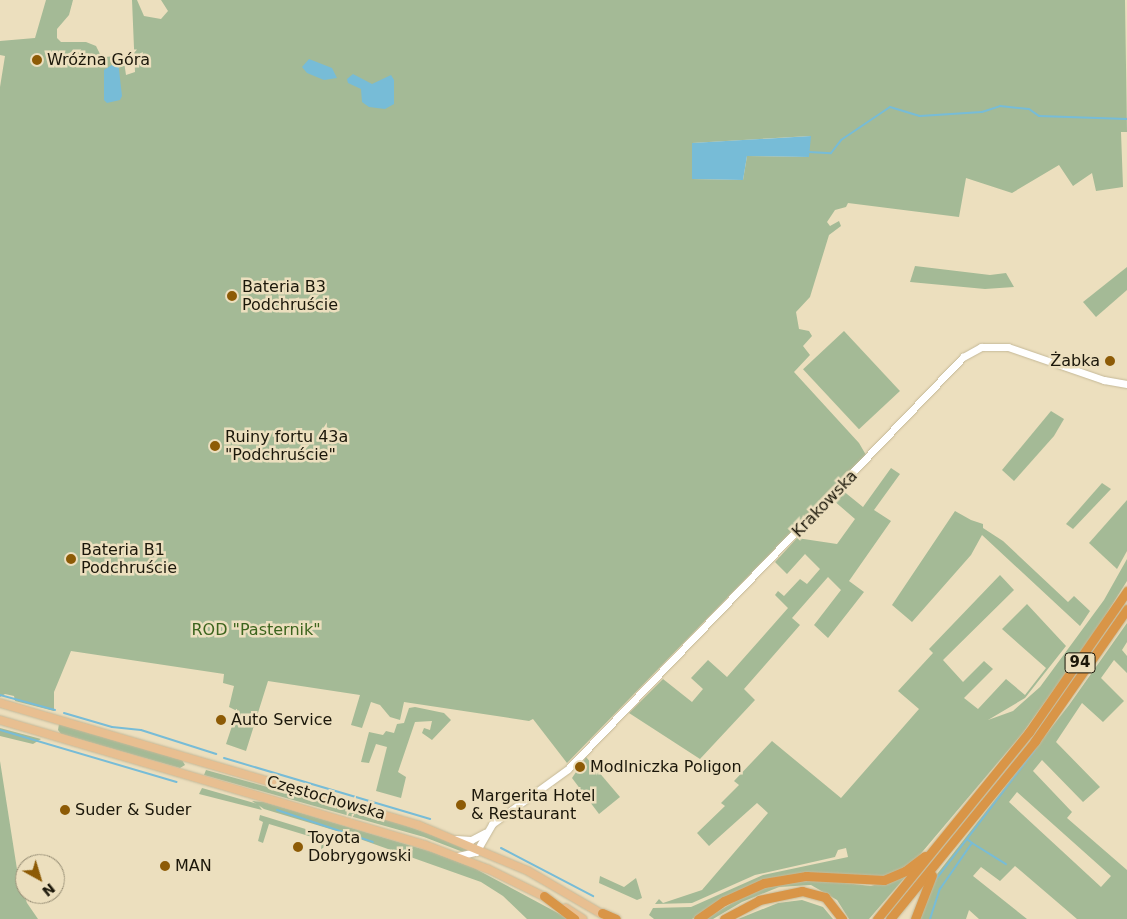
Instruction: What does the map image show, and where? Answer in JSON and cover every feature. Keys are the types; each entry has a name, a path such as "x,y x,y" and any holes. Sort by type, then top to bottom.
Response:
{"highway":[{"name":"94","path":"877,919 939,845 1064,685 1127,591"},
{"name":"94","path":"915,919 922,895 944,854 1040,735 1127,609"},
{"path":"698,919 748,888 789,877 875,881 891,878 939,845"},
{"path":"890,919 944,854"},
{"path":"724,919 759,900 802,891 825,897 842,919"},
{"path":"544,896 574,919"},
{"path":"602,913 616,919"}],"main road":[{"name":"Częstochowska","path":"0,703 317,795 456,839 541,878 611,919"},
{"name":"Częstochowska","path":"0,720 455,855 544,896 583,919"}],"street":[{"name":"Krakowska","path":"485,833 492,824 565,771 964,357 981,347 1008,347 1104,380 1127,384"},
{"path":"456,839 471,840 485,833"},
{"path":"455,855 469,856 479,848 485,833"}],"green space":[{"name":"ROD \"Pasternik\"","path":"46,0 73,0 69,15 57,29 57,38 61,42 86,42 96,46 101,56 123,55 126,75 135,72 132,0 137,0 144,16 161,19 168,11 161,0 1125,0 1127,132 1121,132 1123,187 1096,191 1092,173 1073,186 1059,165 1012,193 966,178 959,217 848,203 846,207 835,210 827,222 830,226 839,221 841,226 829,235 810,297 796,312 799,329 809,331 812,336 803,346 810,355 794,372 859,443 866,455 567,763 533,719 529,721 404,702 400,720 390,717 380,705 371,702 362,728 351,725 360,695 268,681 246,751 226,744 237,711 229,707 234,686 223,683 224,674 71,651 54,692 54,711 15,701 14,696 5,694 0,697 0,87 5,56 0,55 0,41 35,38","holes":["810,136 808,157 747,156 743,180 692,179 692,143"]},
{"path":"915,266 990,275 1006,273 1014,287 985,289 910,282"},
{"path":"1127,267 1127,290 1096,317 1083,302"},
{"path":"844,331 900,391 859,429 803,369"},
{"path":"1051,411 1064,419 1054,436 1014,481 1002,470"},
{"path":"891,468 900,474 874,510 891,521 849,581 864,592 828,638 814,625 841,590 828,577 792,618 800,625 744,689 755,700 700,759 629,713 663,679 692,702 703,689 691,678 708,660 727,677 788,608 775,595 778,591 784,596 800,579 807,584 820,569 805,554 787,574 775,562 797,538 837,544 855,519 833,500 842,490 863,507"},
{"path":"1102,483 1111,489 1073,529 1066,524"},
{"path":"1127,500 1127,551 1117,569 1089,543"},
{"path":"955,511 983,524 983,528 1003,541 1068,602 1074,596 1090,611 1080,626 982,535 971,555 912,622 892,605"},
{"path":"1127,559 1127,581 1093,635 1022,734 912,864 886,876 782,876 692,919 654,919 649,915 653,908 691,907 763,875 848,857 846,848 838,850 835,857 755,875 692,903 655,904 659,899 663,903 702,890 768,813 757,803 709,846 697,833 725,806 721,803 739,785 734,781 772,741 841,798 919,709 898,691 933,653 929,649 1000,575 1014,590 943,660 963,682 984,661 993,669 964,698 978,709 1006,679 1025,695 1046,668 1002,629 1027,604 1066,646 1025,698 988,720 1013,711 1040,687 1104,600"},
{"path":"1127,623 1127,642 1122,650 1127,656 1127,673 1114,660 1101,678 1124,701 1103,722 1082,703 1056,742 1100,787 1083,802 1042,760 1033,771 1072,812 1067,818 1127,870 1127,919 1077,919 1015,866 1000,881 981,867 973,876 1027,919 979,919 969,910 966,919 918,919 937,874 1069,705","holes":["1017,792 1111,876 1101,887 1009,802"]},
{"path":"415,707 444,713 451,720 432,740 422,733 424,728 430,730 432,721 415,722 398,772 406,777 401,798 376,791 387,747 376,744 369,763 361,762 369,732 383,735 386,731 394,733 397,724 404,723 409,708"},
{"path":"59,724 182,760 185,765 180,768 61,734 58,730"},
{"path":"0,728 41,739 33,744 0,736"},
{"path":"586,757 620,797 599,814 572,778"},
{"path":"0,761 15,857 15,904 28,904 38,919 0,919"},
{"path":"206,770 395,822 472,849 463,852 424,837 204,775"},
{"path":"202,788 258,804 262,810 199,794"},
{"path":"252,801 264,802 432,852 474,868 569,919 527,919 503,896 481,882 340,832 264,809"},
{"path":"260,815 325,835 325,847 321,849 322,840 269,824 263,843 258,841 263,822 259,820"},
{"path":"907,875 869,919 849,919 837,900 811,885 779,887 742,902 713,919 705,919 753,891 777,884 818,880 871,886"},
{"path":"600,876 624,887 636,878 642,898 637,900 599,883"},
{"path":"802,900 823,907 833,919 738,919 778,903"}],"water":[{"path":"309,59 332,68 337,78 324,80 307,73 302,67"},
{"path":"118,61 122,96 120,100 107,103 104,100 104,70"},
{"path":"353,74 372,84 391,75 394,80 394,104 385,109 369,107 362,102 361,89 348,83 347,79"},
{"path":"811,136 809,157 747,156 743,180 692,179 692,143"}],"waterway":[{"path":"809,152 831,153 841,140 890,107 920,116 982,112 1000,106 1029,109 1039,116 1127,119"},
{"path":"0,695 55,710"},
{"path":"64,713 112,727 141,730 216,754"},
{"path":"0,730 177,782"},
{"path":"934,882 1035,750"},
{"path":"224,758 430,819"},
{"path":"277,810 373,842"},
{"path":"930,919 940,889 972,843 967,839"},
{"path":"972,843 1006,864"},
{"path":"501,848 593,896"}],"place":[{"name":"Wróżna Góra","path":"37,60"},
{"name":"Bateria B3 Podchruście","path":"232,296"},
{"name":"Żabka","path":"1110,361"},
{"name":"Ruiny fortu 43a \"Podchruście\"","path":"215,446"},
{"name":"Bateria B1 Podchruście","path":"71,559"},
{"name":"Auto Service","path":"221,720"},
{"name":"Modlniczka Poligon","path":"580,767"},
{"name":"Margerita Hotel & Restaurant","path":"461,805"},
{"name":"Suder & Suder","path":"65,810"},
{"name":"Toyota Dobrygowski","path":"298,847"},
{"name":"MAN","path":"165,866"}]}
